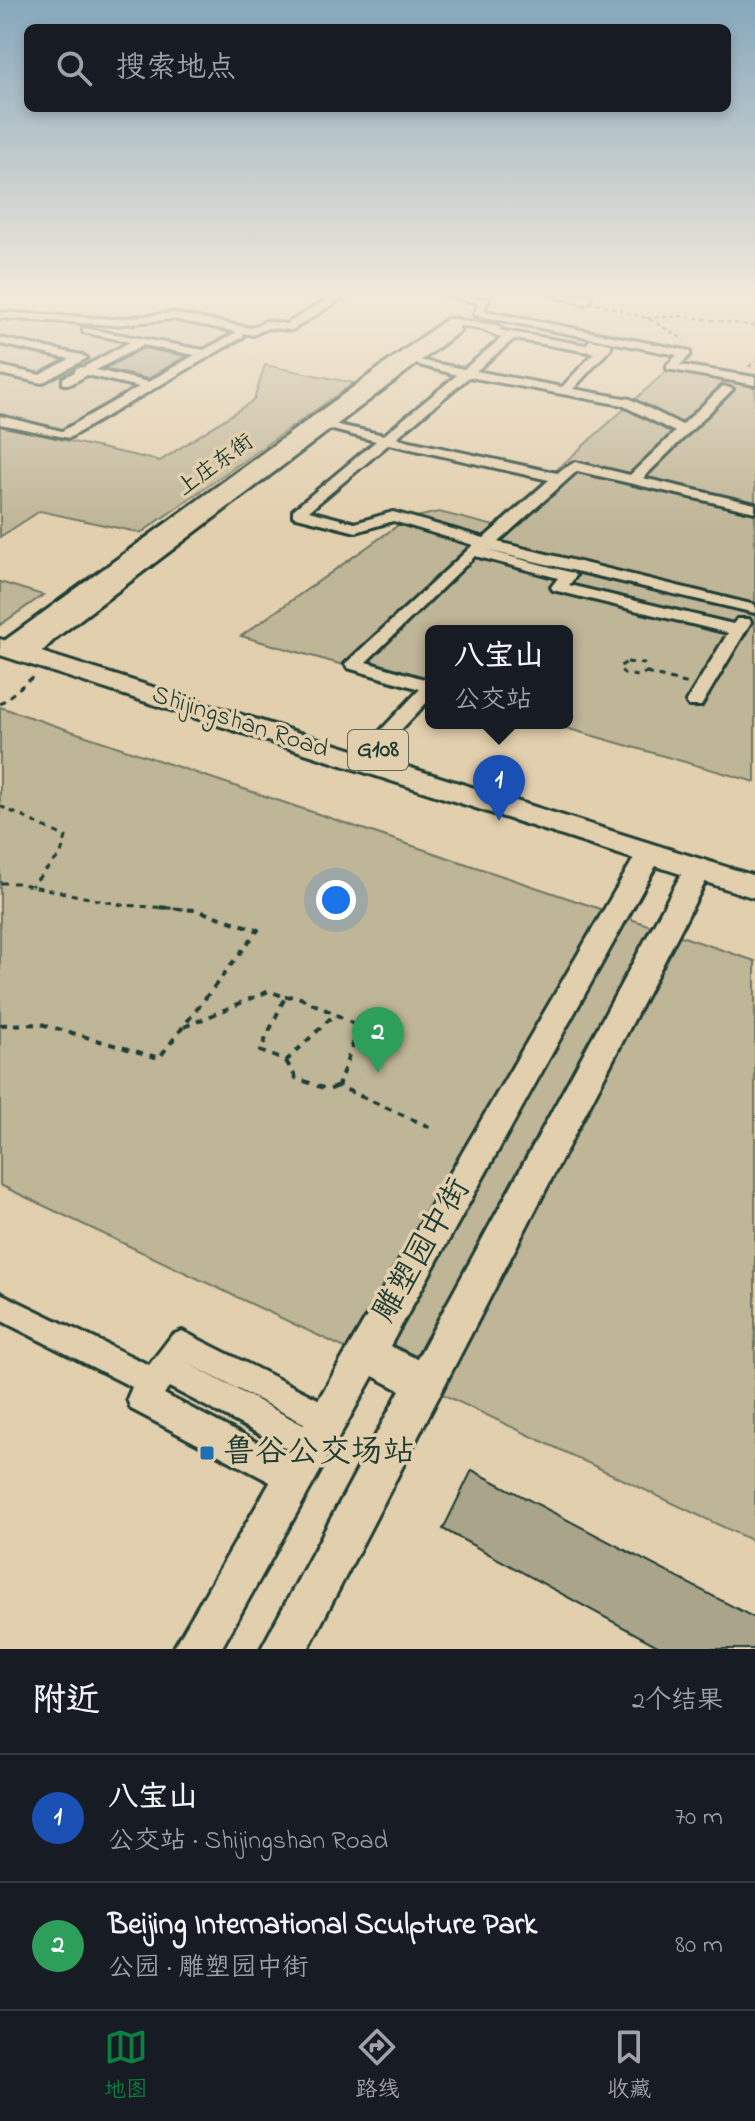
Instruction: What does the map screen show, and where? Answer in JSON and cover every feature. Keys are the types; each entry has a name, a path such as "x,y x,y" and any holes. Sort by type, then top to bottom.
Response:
{"highway":[{"name":"Shijingshan Road","path":"20,648 373,748 755,867"},
{"name":"Shijingshan Road","path":"20,648 755,887"}],"main road":[{"name":"上庄东街","path":"20,648 49,632 387,372"},
{"name":"上庄东街","path":"319,425 395,372"},
{"name":"雕塑园中街","path":"196,1649 650,853"},
{"path":"284,1649 698,869"},
{"path":"365,1353 425,1382"}],"street":[{"path":"9,372 42,379 53,372"},
{"path":"0,378 50,389 82,372"},
{"path":"88,372 150,386"},
{"path":"0,420 64,435 174,372"},
{"path":"463,372 626,402 683,431"},
{"path":"564,391 582,372"},
{"path":"701,372 755,381"},
{"path":"468,373 298,513 356,528 393,516 568,576 559,587 737,630"},
{"path":"633,480 727,389"},
{"path":"319,425 559,478"},
{"path":"425,685 354,664 479,548 575,466 755,508"},
{"path":"479,548 753,605 700,695"},
{"path":"373,748 425,693"},
{"path":"0,1306 159,1376"},
{"path":"182,1345 310,1448 142,1399 182,1345"}],"path":[{"path":"0,704 20,648"},
{"path":"646,673 646,667 636,662 619,667 628,675 646,673 700,695"},
{"path":"0,806 66,837 61,854 31,886"},
{"path":"0,883 31,886 122,905 196,910 258,930 159,1058 41,1024 0,1025"},
{"path":"182,1027 269,991 285,997 296,996 359,1027 338,1086 329,1090 296,1078 286,1061 260,1051 285,997"},
{"path":"286,1061 335,1014"},
{"path":"338,1086 434,1129"}],"shaded area":[{"path":"0,372 181,372 68,439 0,423"},
{"path":"263,372 299,372 354,383 141,533 40,511 0,537 0,426 160,461 254,400"},
{"path":"665,372 701,372 755,381 755,782 569,729 573,729 573,625 425,625 425,688 241,636 407,519 439,512 494,526"},
{"path":"0,582 43,595 0,625"},
{"path":"0,707 755,961 755,1542 0,1185"}],"building":[{"path":"117,372 160,372 148,379"},
{"path":"472,1470 755,1618 755,1649 663,1649 443,1529"}],"place":[{"name":"八宝山","path":"499,821"},
{"name":"Beijing International Sculpture Park","path":"378,1073"},
{"name":"鲁谷公交场站","path":"207,1453"}]}
